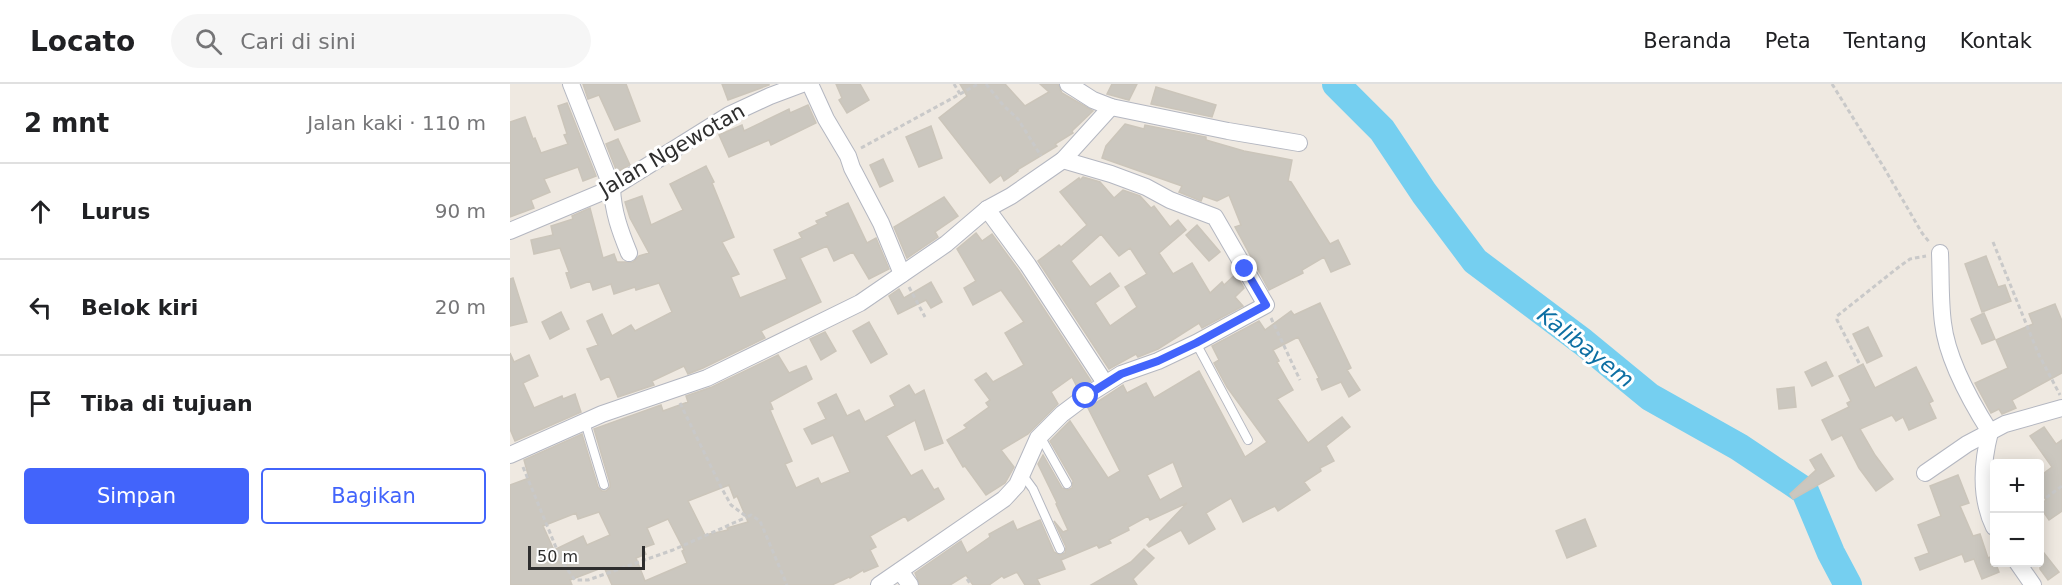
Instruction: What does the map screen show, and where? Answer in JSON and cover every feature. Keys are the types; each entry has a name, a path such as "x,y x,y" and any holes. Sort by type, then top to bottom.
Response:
{"street":[{"path":"571,84 612,188 617,223 629,253"},
{"name":"Jalan Ngewotan","path":"510,231 612,188 729,115 802,84"},
{"path":"810,84 881,223 902,274"},
{"path":"1068,84 1093,100 1111,107 1299,143"},
{"path":"515,452 585,422 706,378 860,303 946,244 987,209 1011,196 1056,164 1111,107"},
{"path":"879,585 1004,499 1017,485 1040,436 1062,414 1121,374 1158,361 1196,343 1266,305 1215,217 1170,200 1146,187 1056,164"},
{"path":"987,209 1028,265 1105,383"},
{"path":"1940,253 1943,324 1956,368 1973,406 1990,432 1985,450 1984,489 1990,517"},
{"path":"1925,473 1967,444 2006,424 2062,408"},
{"path":"2020,567 2029,584"},
{"path":"900,571 910,585"}],"lane":[{"path":"1196,343 1248,440"},
{"path":"585,422 604,485"},
{"path":"1040,436 1067,484"},
{"path":"1022,474 1033,489 1060,549"}],"path":[{"path":"954,84 960,94"},
{"path":"848,156 978,84"},
{"path":"986,84 1056,164"},
{"path":"1832,84 1922,233 1940,253"},
{"path":"1993,242 2038,352 2062,399"},
{"path":"1859,363 1837,316 1910,259 1940,253"},
{"path":"902,274 925,317"},
{"path":"1266,305 1300,380"},
{"path":"675,390 721,488 731,504 747,516"},
{"path":"515,452 562,562 575,580 588,580 673,550 751,515 760,521 788,585"},
{"path":"2044,499 2062,486"},
{"path":"967,579 971,585"}],"building":[{"path":"583,84 626,84 640,121 615,130 599,95 588,99"},
{"path":"722,84 769,84 769,85 728,100"},
{"path":"836,84 860,84 869,100 847,113 839,100 842,98"},
{"path":"960,84 1005,84 1025,106 1049,92 1040,84 1058,84 1062,93 1093,111 1072,131 1073,133 1055,144 1057,146 1017,170 1004,181 1001,175 990,183 939,118 967,96"},
{"path":"1112,84 1137,84 1129,100 1107,94"},
{"path":"1156,87 1216,105 1212,117 1151,104"},
{"path":"567,103 596,176 583,181 578,167 544,179 550,192 531,200 534,208 510,217 510,122 525,117 541,153 568,144 558,106"},
{"path":"808,105 816,123 771,145 769,140 729,157 719,135 742,125 744,131 789,109 790,113"},
{"path":"1125,124 1144,129 1145,125 1206,137 1206,140 1244,151 1292,160 1288,181 1291,182 1330,244 1338,240 1350,264 1331,272 1324,257 1302,270 1303,273 1269,290 1235,227 1241,225 1229,195 1217,201 1203,196 1201,201 1179,192 1182,186 1102,158 1106,146"},
{"path":"931,126 942,158 919,167 906,137"},
{"path":"618,139 630,165 617,172 606,144"},
{"path":"883,159 893,181 880,187 870,165"},
{"path":"706,166 734,237 722,242 739,274 731,277 740,298 787,279 774,250 802,238 799,233 818,224 816,221 828,216 826,213 848,203 867,243 876,238 889,269 869,279 853,252 834,261 827,246 800,258 821,302 761,331 765,338 703,368 688,374 684,366 652,381 654,385 618,397 609,376 601,380 587,349 598,345 587,321 602,314 612,336 631,325 635,331 672,312 659,283 636,290 635,287 614,294 611,284 593,290 590,281 571,288 566,273 569,272 560,248 534,254 531,240 553,235 551,226 573,219 572,216 590,208 603,258 614,254 617,262 633,262 639,256 649,253 630,218 625,202 642,196 651,225 683,210 670,184"},
{"path":"1083,177 1100,182 1114,198 1123,190 1140,196 1151,208 1154,206 1170,227 1178,220 1186,230 1159,253 1173,274 1192,263 1210,293 1222,282 1224,285 1236,274 1244,288 1235,297 1243,306 1202,328 1199,323 1158,349 1138,357 1136,354 1109,369 1038,261 1059,245 1061,247 1087,225 1060,192 1079,178 1080,180","holes":["1101,234 1119,256 1130,248 1147,274 1125,287 1137,307 1110,326 1095,303 1119,286 1110,273 1090,287 1071,261"]},
{"path":"944,197 958,216 935,232 938,237 907,258 894,227"},
{"path":"1197,225 1220,252 1209,261 1186,235"},
{"path":"976,233 982,241 992,234 1091,381 1078,389 1072,377 1051,392 1058,404 1028,434 1001,450 1014,467 1005,483 986,495 965,466 963,467 947,440 967,428 964,425 989,407 986,403 990,400 975,380 986,373 993,382 1024,365 1005,333 1024,322 1001,290 973,305 964,288 976,281 957,249"},
{"path":"1986,256 1998,287 2005,285 2011,301 1982,312 1965,264"},
{"path":"513,278 527,322 510,326 510,279"},
{"path":"931,282 942,302 931,308 926,300 898,314 889,296 899,289 904,298"},
{"path":"1320,303 1351,368 1347,370 1360,390 1349,397 1341,382 1322,390 1317,379 1319,378 1298,337 1273,350 1293,390 1277,399 1308,443 1342,417 1350,427 1326,446 1334,461 1320,468 1321,471 1304,482 1310,490 1278,511 1275,506 1243,522 1231,498 1206,513 1215,529 1189,544 1181,530 1149,547 1147,545 1187,503 1150,520 1148,516 1128,527 1129,530 1109,540 1111,543 1099,548 1097,545 1061,560 1065,569 1037,579 1040,585 1025,585 1017,572 1004,578 1002,576 989,585 973,585 966,575 950,585 920,585 915,573 961,541 967,553 990,537 989,534 1013,521 1017,530 1040,520 1054,552 1060,555 1065,553 1066,547 1054,521 1063,532 1068,530 1038,464 1043,455 1062,488 1068,490 1072,488 1073,481 1050,441 1070,421 1108,478 1120,471 1088,408 1123,385 1127,393 1146,383 1154,398 1199,371 1245,457 1267,442 1227,387 1214,363 1219,360 1212,346 1259,321 1265,330 1291,311 1294,315","holes":["1173,462 1183,487 1160,500 1147,475"]},
{"path":"2055,304 2062,321 2062,373 2012,400 2016,408 2002,414 1999,409 1991,413 1975,383 2008,368 1996,340 2033,324 2029,314"},
{"path":"561,312 569,329 550,339 542,322"},
{"path":"1984,313 1995,339 1982,344 1971,319"},
{"path":"869,322 887,354 871,363 853,331"},
{"path":"1868,327 1882,356 1867,363 1853,334"},
{"path":"825,332 836,351 821,360 810,339"},
{"path":"510,353 514,362 529,355 538,376 523,383 534,408 562,396 563,399 575,394 581,412 515,441 510,429"},
{"path":"778,355 789,373 806,366 812,379 770,402 773,409 770,410 792,461 785,464 796,488 818,478 821,484 850,472 833,435 812,444 804,429 826,419 818,403 836,394 847,416 859,410 865,422 895,406 890,396 909,385 915,395 924,390 943,443 925,450 915,420 886,436 911,476 922,470 934,490 938,488 944,499 908,521 905,516 870,536 876,547 870,550 878,566 864,572 863,570 832,585 612,585 604,567 570,580 572,585 510,585 510,485 529,478 524,460 582,434 598,487 606,491 610,483 594,429 661,405 663,411 688,402 686,396 712,387","holes":["729,485 734,498 737,496 748,522 727,528 728,530 705,535 688,501","599,512 610,535 587,545 583,536 554,550 543,526 576,513 578,519","668,519 684,550 682,551 687,563 645,581 636,558 646,554 643,548 654,544 647,528"]},
{"path":"1826,362 1833,376 1812,386 1805,372"},
{"path":"1863,364 1875,388 1916,367 1933,401 1929,403 1936,418 1909,430 1903,417 1896,421 1892,415 1860,429 1875,455 1893,479 1876,491 1859,468 1842,435 1832,440 1822,420 1849,407 1847,403 1851,401 1839,376"},
{"path":"1794,387 1796,407 1779,409 1777,389"},
{"path":"2044,427 2056,444 2062,440 2062,511 2049,520 2044,513 2046,500 2044,473 2052,467 2030,436"},
{"path":"1821,454 1834,476 1793,499 1790,494 1816,470 1810,460"},
{"path":"1958,475 1969,503 1960,506 1973,536 1980,534 1988,558 1990,557 1990,567 1997,567 1999,572 1982,579 1974,559 1965,562 1962,554 1920,570 1915,558 1929,553 1918,525 1941,516 1930,486"},
{"path":"1585,519 1596,546 1567,558 1556,531"},
{"path":"1144,549 1154,558 1133,579 1137,585 1091,585 1131,562"},
{"path":"2044,553 2059,572 2048,580 2040,569 2044,567"}],"waterway":[{"name":"Kalibayem","path":"1336,84 1382,130 1424,193 1475,261 1583,342 1650,397 1739,447 1805,491 1831,553 1848,585"}],"route":[{"path":"1086,396 1121,374 1158,361 1196,343 1266,305 1245,269"}]}
